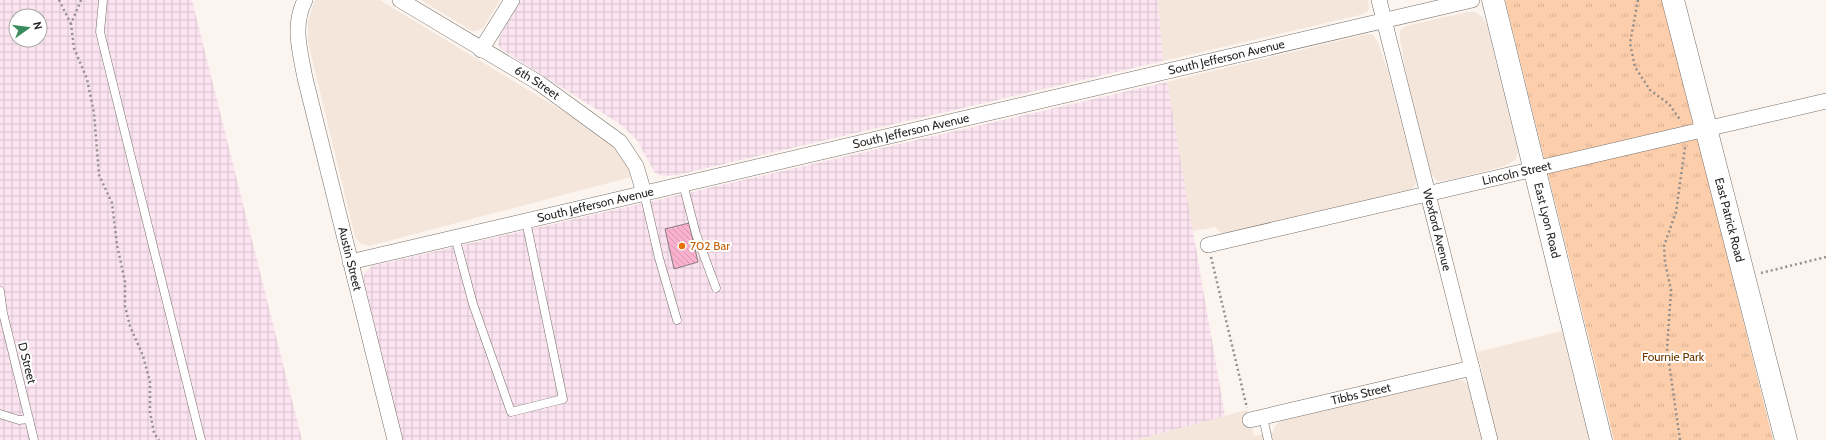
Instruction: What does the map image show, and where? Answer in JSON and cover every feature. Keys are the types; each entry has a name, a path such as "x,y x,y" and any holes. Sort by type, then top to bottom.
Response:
{"highway":[{"name":"East Lyon Road","path":"1493,0 1601,440"},
{"name":"East Patrick Road","path":"1673,0 1786,440"}],"street":[{"name":"Austin Street","path":"305,0 298,18 298,39 305,78 395,440"},
{"name":"6th Street","path":"400,0 539,84 620,142 636,166 644,193"},
{"path":"481,50 512,0"},
{"name":"Wexford Avenue","path":"1379,0 1490,440"},
{"name":"South Jefferson Avenue","path":"350,262 1472,0"},
{"name":"Lincoln Street","path":"1208,245 1826,101"},
{"name":"Tibbs Street","path":"1257,418 1472,368"}],"lane":[{"path":"103,0 100,32 201,440"},
{"path":"683,184 696,234 716,288"},
{"path":"644,193 659,258 676,320"},
{"path":"455,237 473,304 510,412 562,399 526,221"},
{"name":"D Street","path":"0,291 2,313 34,440"},
{"path":"0,414 19,420 29,418"},
{"path":"1257,418 1268,440"}],"path":[{"path":"59,0 72,24 74,48 87,79 92,106 99,175 112,203 117,245 125,282 125,306 130,326 143,356 150,382 150,412 154,433 160,440"},
{"path":"72,24 81,0"},
{"path":"1638,0 1630,43 1635,67 1650,90 1669,104 1680,119 1685,134 1685,154 1676,212 1664,246 1665,262 1671,290 1667,349 1680,440"},
{"path":"1208,245 1257,418"},
{"path":"1745,277 1826,257"}],"shaded area":[{"path":"0,0 192,0 302,440 0,440"},
{"path":"315,0 380,0 604,136 612,142 625,159 631,177 369,246 361,244 355,237 308,42 308,21"},
{"path":"421,0 500,0 483,28 472,31"},
{"path":"521,0 1158,0 1163,61 677,175 664,176 655,173 637,140 620,124 501,49 498,44 501,34"},
{"path":"1158,0 1368,0 1369,8 1368,11 1360,15 1163,61"},
{"path":"1467,12 1475,12 1483,18 1487,26 1518,152 1515,160 1505,166 1450,180 1437,181 1430,171 1407,78 1400,31 1406,26"},
{"path":"1367,34 1373,35 1378,43 1388,72 1415,176 1416,183 1413,188 1406,192 1227,233 1221,233 1216,227 1192,231 1167,82"},
{"path":"1167,82 1225,416 1136,440 403,440 364,281 364,274 372,266"},
{"path":"1562,331 1589,440 1136,440 1247,410 1254,436 1273,432 1275,426 1282,420 1456,380 1462,380 1467,384 1484,380 1477,352"}],"green space":[{"name":"Fournie Park","path":"1505,0 1663,0 1773,440 1614,440"}],"building":[{"name":"702 Bar","path":"689,223 698,262 674,269 665,229"}],"place":[{"name":"702 Bar","path":"682,246"}]}
